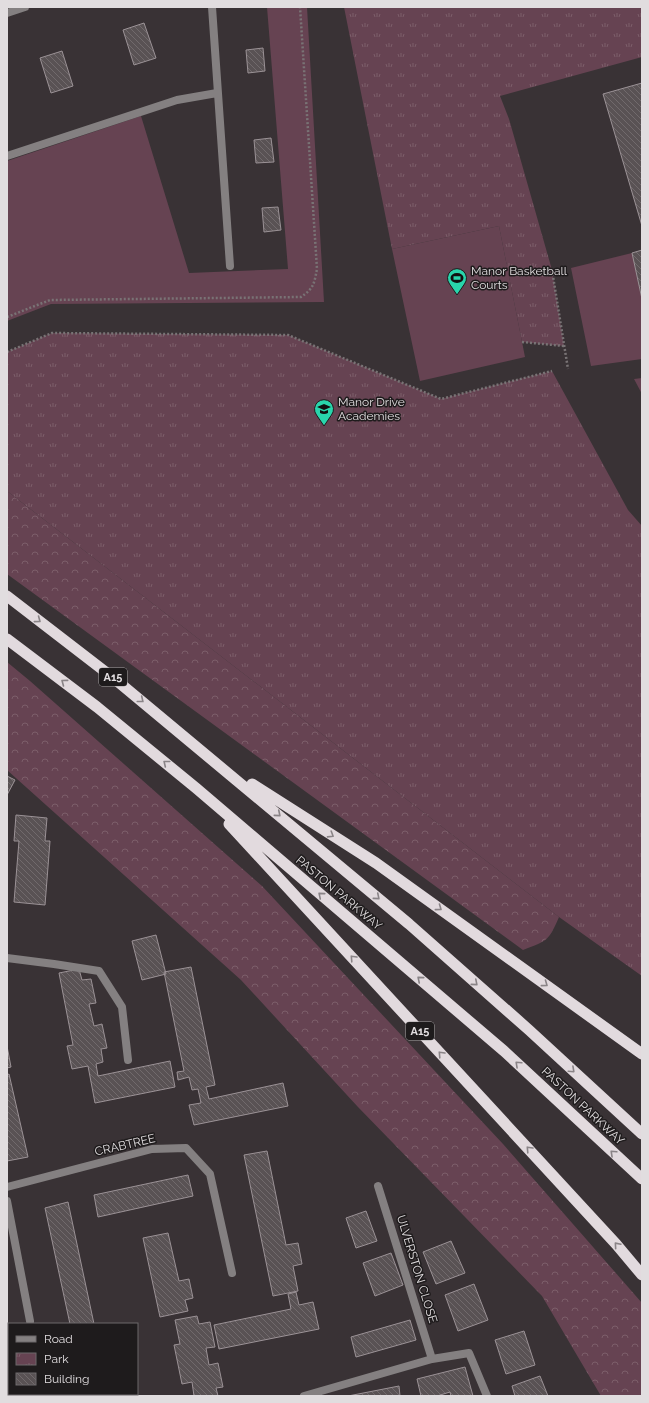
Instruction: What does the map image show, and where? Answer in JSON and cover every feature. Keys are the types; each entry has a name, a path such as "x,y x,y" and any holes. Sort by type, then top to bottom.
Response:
{"highway":[{"name":"PASTON PARKWAY","path":"7,596 116,680 409,924 529,1030 642,1134"},
{"name":"PASTON PARKWAY","path":"7,639 97,707 196,788 504,1051 642,1179"},
{"name":"A15","path":"216,762 376,863 642,1054"},
{"name":"A15","path":"196,788 611,1238 642,1275"}],"street":[{"path":"7,13 25,7"},
{"path":"212,7 230,266"},
{"path":"7,156 177,100 217,92"},
{"path":"7,958 99,971 122,1007 128,1060"},
{"name":"CRABTREE","path":"7,1187 152,1149 186,1148 210,1174 232,1273"},
{"name":"ULVERSTON CLOSE","path":"378,1186 432,1359"},
{"path":"7,1202 30,1321"},
{"path":"304,1396 432,1359 469,1353 487,1396"}],"path":[{"path":"552,270 568,369"},
{"path":"7,352 52,333 288,335 441,399 552,371"},
{"path":"522,342 564,346"}],"green space":[{"path":"267,7 307,7 324,302 51,304 7,321 7,161 141,116 189,273 288,269"},
{"path":"344,7 642,7 642,57 500,96 509,119 552,270 564,346 522,342 499,226 392,249"},
{"name":"Manor Basketball Courts","path":"499,226 525,357 420,381 392,249"},
{"path":"632,253 642,299 642,359 591,366 571,268"},
{"path":"52,333 288,335 441,399 552,371 628,510 642,526 642,976 559,917 7,491 7,352"},
{"path":"642,378 642,394 634,379"},
{"path":"7,491 559,917 549,936 542,942 523,950 7,574"},
{"path":"7,662 262,886 503,1144 642,1303 642,1396 601,1396 542,1296 358,1107 241,980 7,770"}],"building":[{"path":"144,23 156,58 134,65 123,30"},
{"path":"263,48 265,71 248,73 246,50"},
{"path":"62,51 73,86 51,93 40,58"},
{"path":"642,83 642,226 603,94"},
{"path":"271,138 274,162 256,163 254,140"},
{"path":"278,207 281,230 264,232 262,208"},
{"path":"642,250 642,299 632,253"},
{"path":"7,776 15,780 7,795"},
{"path":"16,815 47,818 45,841 50,841 45,905 14,902 19,841 14,841"},
{"path":"156,935 166,974 142,980 132,941"},
{"path":"191,967 215,1085 206,1087 209,1099 283,1083 288,1106 194,1125 189,1105 201,1103 198,1089 192,1090 189,1077 178,1080 177,1072 184,1071 164,972"},
{"path":"79,969 82,980 91,979 96,1003 89,1004 94,1026 102,1024 107,1048 101,1049 103,1062 96,1064 98,1076 170,1061 175,1087 95,1103 88,1066 72,1069 67,1046 73,1045 59,973"},
{"path":"7,1046 11,1067 7,1068"},
{"path":"9,1074 28,1157 7,1161 7,1075"},
{"path":"267,1151 286,1245 298,1243 302,1264 293,1266 298,1291 273,1296 244,1155"},
{"path":"188,1175 193,1196 98,1217 94,1195"},
{"path":"68,1202 94,1323 70,1323 45,1208"},
{"path":"366,1211 377,1241 356,1248 346,1218"},
{"path":"168,1233 179,1281 189,1279 193,1298 185,1300 188,1311 160,1317 143,1238"},
{"path":"451,1241 465,1273 436,1284 423,1252"},
{"path":"391,1253 403,1285 375,1296 363,1263"},
{"path":"474,1284 488,1320 458,1331 445,1295"},
{"path":"296,1292 299,1305 313,1302 319,1329 219,1349 214,1325 291,1309 288,1294"},
{"path":"197,1316 199,1324 210,1322 215,1347 206,1348 209,1365 218,1363 223,1387 216,1388 218,1396 194,1396 192,1382 182,1384 174,1345 180,1344 175,1320"},
{"path":"410,1320 416,1340 356,1357 351,1337"},
{"path":"524,1331 535,1365 506,1374 495,1340"},
{"path":"465,1367 473,1396 451,1396 450,1392 437,1396 421,1396 417,1379"},
{"path":"540,1376 548,1396 515,1396 512,1386"},
{"path":"8,1386 8,1395 13,1396 7,1396"},
{"path":"399,1386 400,1396 348,1396"},
{"path":"16,1395 50,1395 45,1396"}],"place":[{"name":"Manor Basketball Courts","path":"457,295"},
{"name":"Manor Drive Academies","path":"324,426"}]}
